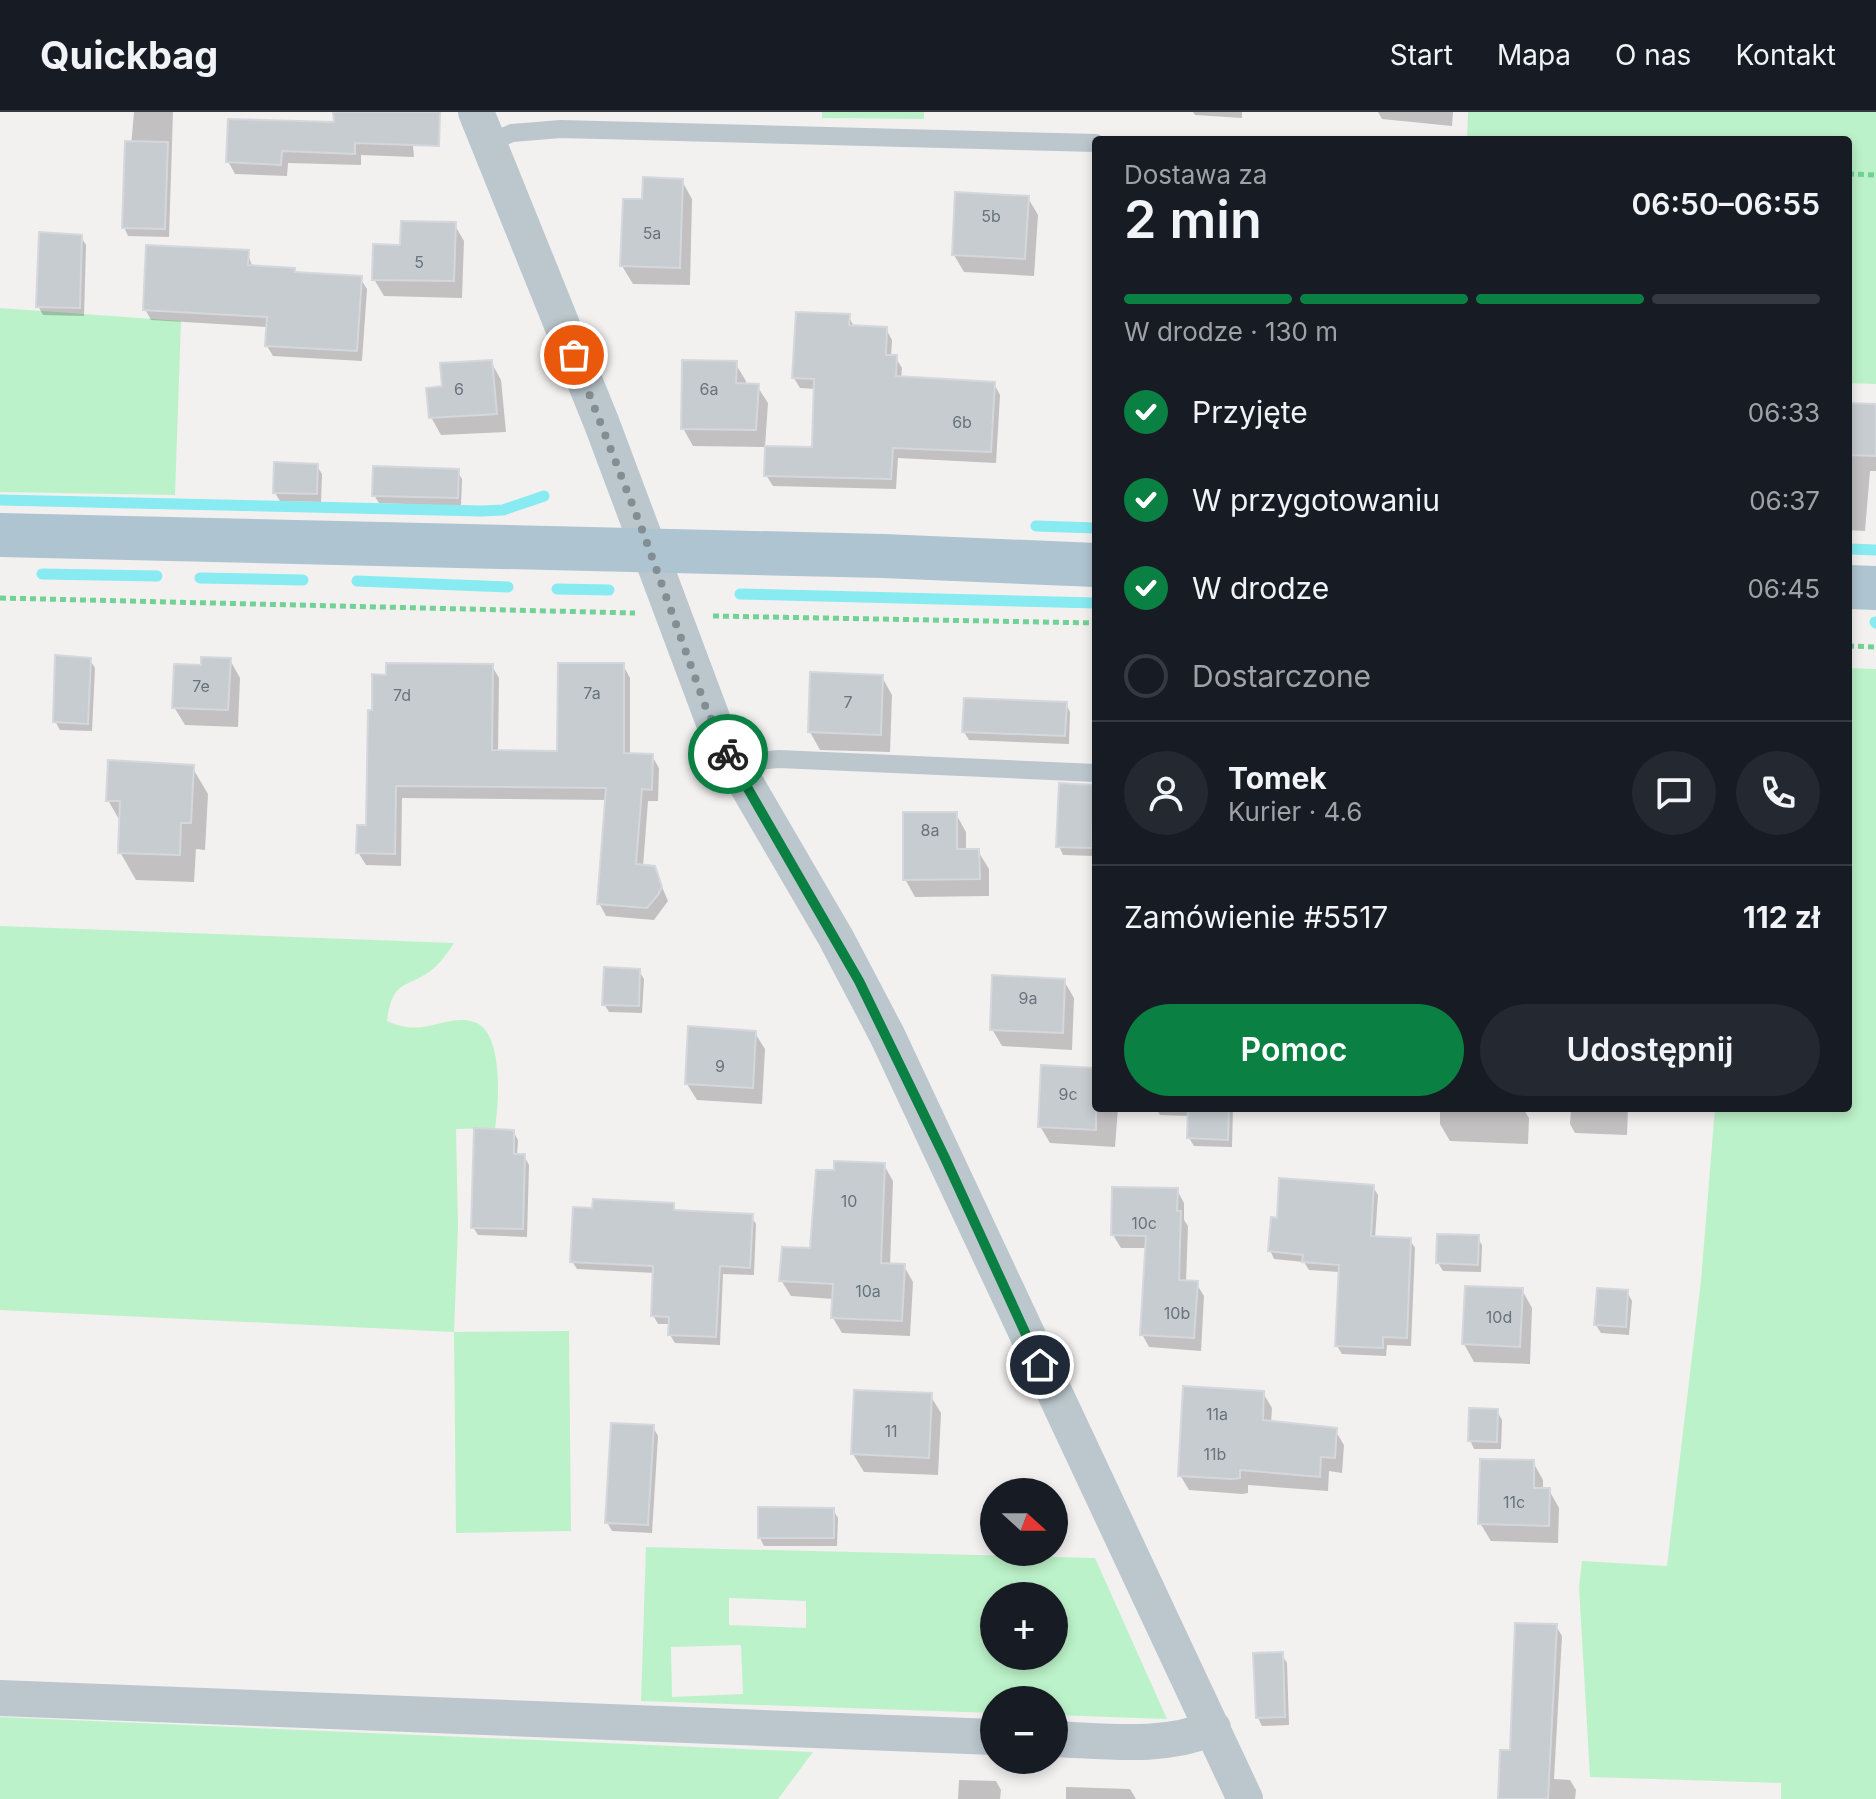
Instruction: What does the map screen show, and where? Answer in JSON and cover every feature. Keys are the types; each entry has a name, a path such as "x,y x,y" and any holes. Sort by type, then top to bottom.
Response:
{"main road":[{"path":"0,535 883,556 1092,565"},
{"path":"1852,587 1876,588"}],"street":[{"path":"482,128 596,410 706,708 732,763 836,938 887,1035 1245,1799"},
{"path":"0,1698 980,1736"},
{"path":"1068,1739 1156,1741 1179,1739 1213,1728"}],"lane":[{"path":"482,128 512,133 561,129 1092,143"},
{"path":"732,763 779,759 1092,773"}],"path":[{"path":"1852,174 1876,175"},
{"path":"0,598 1092,623"},
{"path":"1852,646 1876,647"}],"green space":[{"path":"822,112 924,112 924,119 822,118"},
{"path":"1468,112 1876,112 1876,384 1852,383 1852,136 1467,136"},
{"path":"0,308 181,321 175,495 0,492"},
{"path":"1852,668 1876,669 1876,1799 1781,1799 1781,1783 1590,1777 1579,1587 1582,1561 1667,1566 1701,1281 1715,1112 1852,1112"},
{"path":"0,926 454,943 434,968 397,991 387,1021 413,1027 464,1020 474,1022 484,1028 495,1053 498,1103 495,1128 456,1129 458,1228 454,1332 0,1310"},
{"path":"569,1331 571,1531 456,1533 454,1332"},
{"path":"646,1547 980,1555 980,1566 1068,1566 1068,1557 1095,1558 1167,1719 1068,1715 1068,1686 980,1686 980,1713 641,1701","holes":["729,1598 806,1601 806,1628 729,1625","741,1645 743,1694 672,1697 671,1647"]},
{"path":"0,1717 813,1752 778,1799 0,1799"}],"building":[{"path":"333,112 440,112 439,146 355,143 355,154 282,151 281,165 226,162 228,119 334,122"},
{"path":"125,141 168,142 165,229 122,228"},
{"path":"643,177 683,179 680,268 620,266 623,199 642,199"},
{"path":"955,192 1029,196 1025,259 952,255"},
{"path":"401,221 456,222 454,281 372,280 373,244 400,245"},
{"path":"39,232 82,235 80,308 36,307"},
{"path":"146,245 249,250 248,265 295,268 295,272 362,276 357,351 265,346 267,317 143,310"},
{"path":"796,312 850,314 849,325 887,327 886,355 897,355 896,376 995,382 991,452 893,448 891,479 764,476 765,446 812,447 814,379 792,378"},
{"path":"492,360 497,414 429,418 426,388 442,386 440,363"},
{"path":"682,360 737,361 736,383 759,384 756,430 681,429"},
{"path":"1852,403 1876,404 1876,456 1852,455"},
{"path":"274,462 318,464 317,494 273,493"},
{"path":"373,466 459,469 458,498 372,496"},
{"path":"55,655 91,658 88,724 53,722"},
{"path":"201,657 231,658 228,710 172,708 174,664 201,665"},
{"path":"386,663 493,664 492,750 557,751 558,663 624,663 624,753 653,754 652,790 642,789 636,864 655,866 662,887 647,908 597,904 606,788 396,786 395,854 356,853 357,825 366,825 368,710 372,710 372,674 386,675"},
{"path":"810,672 883,675 881,735 808,732"},
{"path":"964,698 1067,702 1065,736 962,732"},
{"path":"108,760 194,765 191,823 181,823 180,855 118,853 120,801 106,801"},
{"path":"1059,783 1092,785 1092,848 1056,847"},
{"path":"903,812 957,812 957,849 979,849 980,879 903,880"},
{"path":"604,967 640,969 639,1006 602,1005"},
{"path":"992,975 1065,979 1063,1033 990,1030"},
{"path":"688,1026 756,1031 753,1088 685,1084"},
{"path":"1041,1065 1092,1068 1092,1112 1096,1112 1096,1130 1038,1127"},
{"path":"1188,1112 1229,1112 1228,1140 1187,1138"},
{"path":"474,1128 514,1130 514,1154 525,1154 523,1229 471,1228"},
{"path":"834,1161 885,1163 881,1263 905,1264 902,1321 831,1318 833,1284 779,1281 782,1247 810,1248 816,1170 834,1170"},
{"path":"1279,1178 1374,1185 1371,1236 1411,1238 1407,1338 1383,1337 1383,1348 1335,1346 1339,1265 1302,1262 1303,1255 1268,1251 1271,1217 1277,1218"},
{"path":"1112,1187 1178,1188 1177,1211 1181,1211 1179,1280 1198,1281 1194,1338 1140,1335 1146,1236 1111,1235"},
{"path":"593,1199 674,1203 674,1210 753,1214 750,1268 720,1266 716,1337 668,1335 669,1317 651,1316 653,1266 570,1262 573,1207 592,1208"},
{"path":"1437,1234 1479,1235 1478,1265 1436,1263"},
{"path":"1465,1286 1523,1288 1520,1347 1462,1344"},
{"path":"1597,1288 1628,1290 1626,1327 1594,1325"},
{"path":"1183,1386 1264,1391 1263,1420 1337,1428 1335,1458 1321,1457 1320,1477 1240,1470 1240,1478 1232,1479 1178,1476"},
{"path":"854,1390 932,1393 929,1458 851,1454"},
{"path":"1469,1408 1498,1409 1497,1442 1468,1441"},
{"path":"611,1423 654,1425 648,1525 605,1523"},
{"path":"1480,1459 1534,1460 1534,1488 1550,1488 1549,1526 1478,1524"},
{"path":"758,1507 834,1508 834,1538 758,1538"},
{"path":"1515,1623 1557,1624 1548,1799 1498,1799 1500,1750 1510,1750"},
{"path":"1283,1652 1285,1717 1256,1718 1253,1653"}],"waterway":[{"path":"0,500 481,511 503,510 544,496"},
{"path":"1036,526 1092,528"},
{"path":"1852,549 1876,550"},
{"path":"42,574 157,576"},
{"path":"200,578 303,580"},
{"path":"357,581 508,587"},
{"path":"557,589 609,590"},
{"path":"740,594 1092,603"}],"way so far":[{"path":"574,355 643,532 706,708 728,754"}],"route":[{"path":"728,754 859,981 1040,1365"}]}
